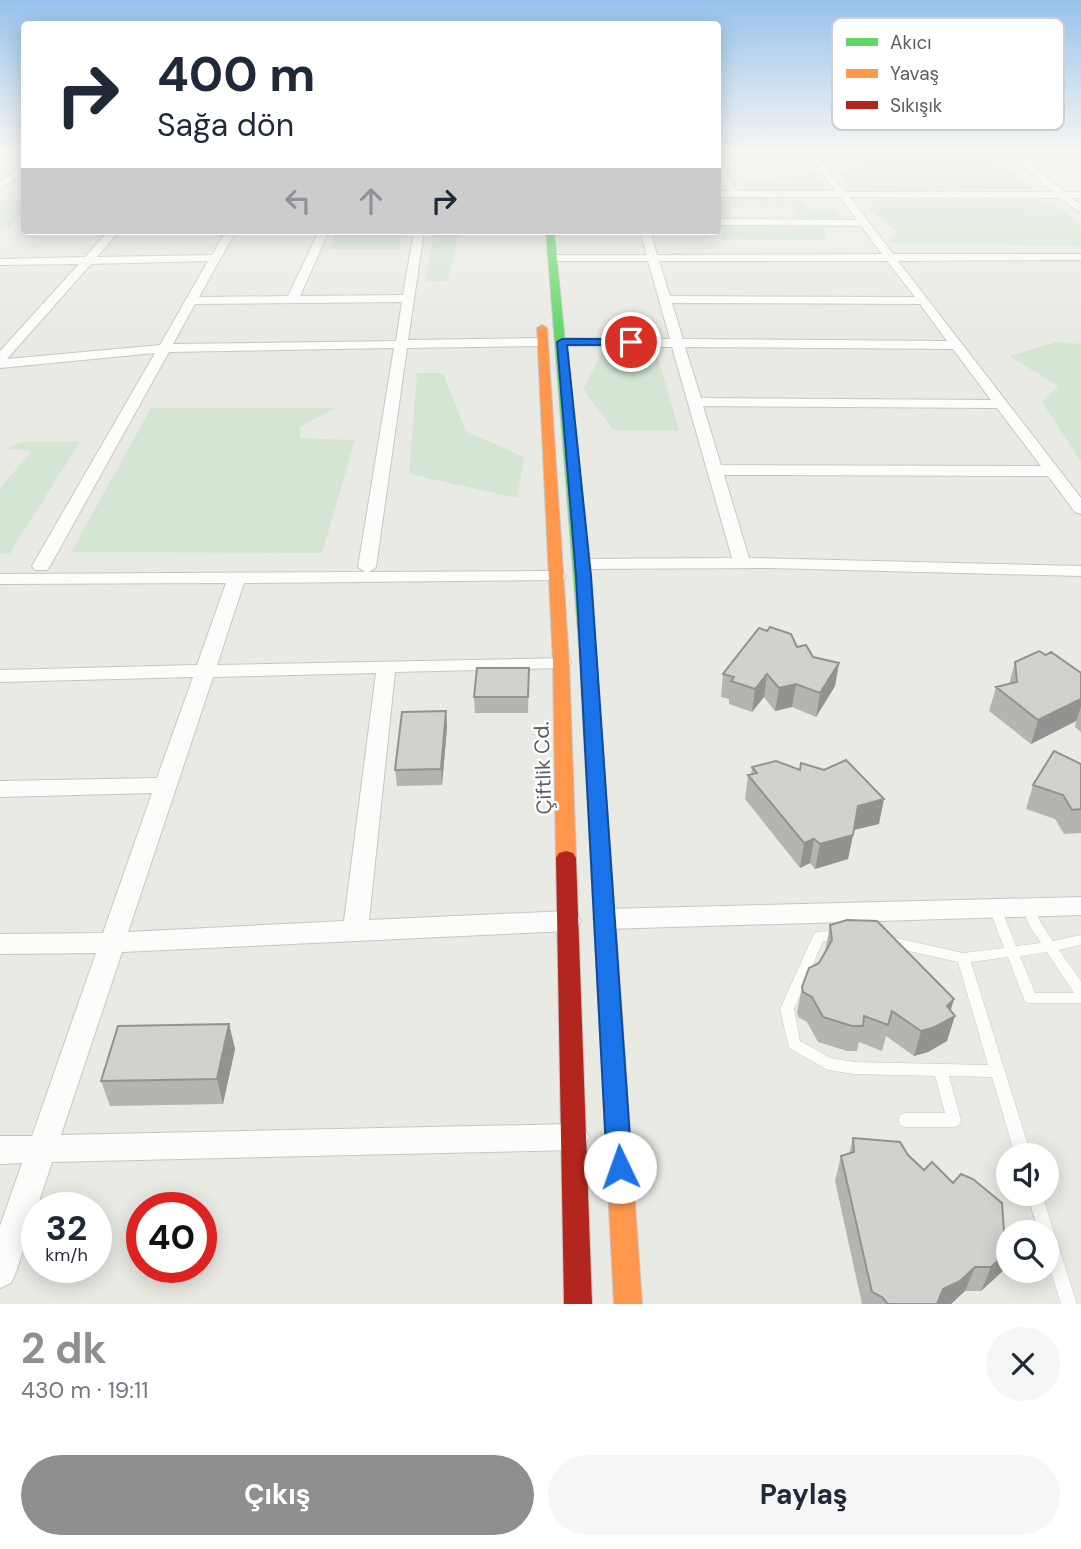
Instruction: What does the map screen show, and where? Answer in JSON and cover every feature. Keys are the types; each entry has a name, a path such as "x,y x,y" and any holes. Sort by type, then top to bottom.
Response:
{"street":[{"path":"855,211 1081,509"},
{"path":"721,222 864,223"},
{"path":"0,361 110,235"},
{"path":"41,566 228,235"},
{"path":"292,300 322,235"},
{"path":"367,567 418,235"},
{"name":"Çiftlik Cd.","path":"550,235 583,570 587,920 574,1137 578,1304"},
{"path":"646,235 742,563"},
{"path":"552,258 892,260 1081,257"},
{"path":"0,262 214,258"},
{"path":"191,301 410,298"},
{"path":"664,299 923,301"},
{"name":"Çiftlik Cd.","path":"541,318 561,662 628,1304"},
{"path":"0,361 166,348 543,342"},
{"path":"562,342 957,345"},
{"path":"694,402 1002,404"},
{"path":"713,470 1053,471"},
{"path":"583,570 742,563 1081,571"},
{"path":"0,565 583,570 1081,583"},
{"path":"0,579 236,579 556,570"},
{"path":"0,1272 236,579"},
{"path":"0,676 561,662"},
{"path":"355,930 386,667"},
{"path":"0,789 166,785"},
{"path":"0,944 113,943 587,920 1081,906"},
{"path":"0,1150 574,1137"}],"lane":[{"path":"1028,907 1035,925 1081,992"},
{"path":"995,908 1030,998 1081,998"},
{"path":"853,937 819,936 787,1009 794,1044 828,1064 854,1068 997,1071"},
{"path":"876,939 963,958 1081,940"},
{"path":"963,958 1019,1143"},
{"path":"905,1120 954,1120 940,1069"},
{"path":"1039,1206 1069,1304"}],"green space":[{"path":"0,211 21,211 10,227 0,228"},
{"path":"721,211 730,211 732,220 721,220"},
{"path":"793,211 838,211 843,221 814,221 794,217"},
{"path":"871,211 1063,211 1081,225 1081,246 887,243 897,232"},
{"path":"726,224 823,227 826,240 721,239"},
{"path":"335,235 402,235 398,250 330,249"},
{"path":"433,235 458,235 448,281 426,282"},
{"path":"1057,342 1081,344 1081,462 1042,402 1058,386 1009,356"},
{"path":"656,350 679,431 613,430 583,389 603,351"},
{"path":"417,373 443,373 466,431 524,457 517,498 409,474"},
{"path":"151,408 336,408 300,427 300,438 355,440 322,553 71,552"},
{"path":"20,442 80,442 9,554 0,554 0,488 32,451 6,449"}],"building":[{"path":"770,627 791,634 797,647 806,645 813,657 839,663 820,693 796,684 779,688 767,674 755,689 731,681 734,677 723,674 759,628 767,631"},
{"path":"1039,651 1046,655 1051,652 1081,673 1081,699 1038,720 996,687 1017,682 1015,662"},
{"path":"477,668 529,668 528,697 474,697"},
{"path":"446,711 441,769 395,770 402,712"},
{"path":"1054,751 1081,764 1081,809 1072,810 1063,795 1033,785"},
{"path":"846,760 884,799 858,806 853,835 820,844 814,839 804,843 748,775 757,773 752,767 776,761 800,770 801,763 824,770"},
{"path":"847,920 877,921 954,999 947,1006 955,1016 921,1031 892,1011 888,1025 864,1016 863,1026 852,1026 823,1017 812,997 803,992 802,987 809,968 819,963 832,940 830,925"},
{"path":"229,1024 217,1079 101,1081 118,1026"},
{"path":"853,1138 900,1142 908,1155 924,1170 932,1162 953,1183 961,1174 973,1179 996,1198 996,1206 1002,1206 1003,1220 996,1220 996,1263 991,1267 975,1267 960,1281 943,1289 937,1304 888,1304 872,1292 841,1156 854,1152"}],"traffic: fast":[{"path":"550,235 587,645"}],"traffic: slow":[{"path":"542,328 561,662 566,858"},
{"path":"607,958 628,1304"}],"traffic: jam":[{"path":"587,645 607,958"},
{"path":"566,858 578,1304"}],"route":[{"path":"620,1167 583,576 562,342 631,342"}]}
